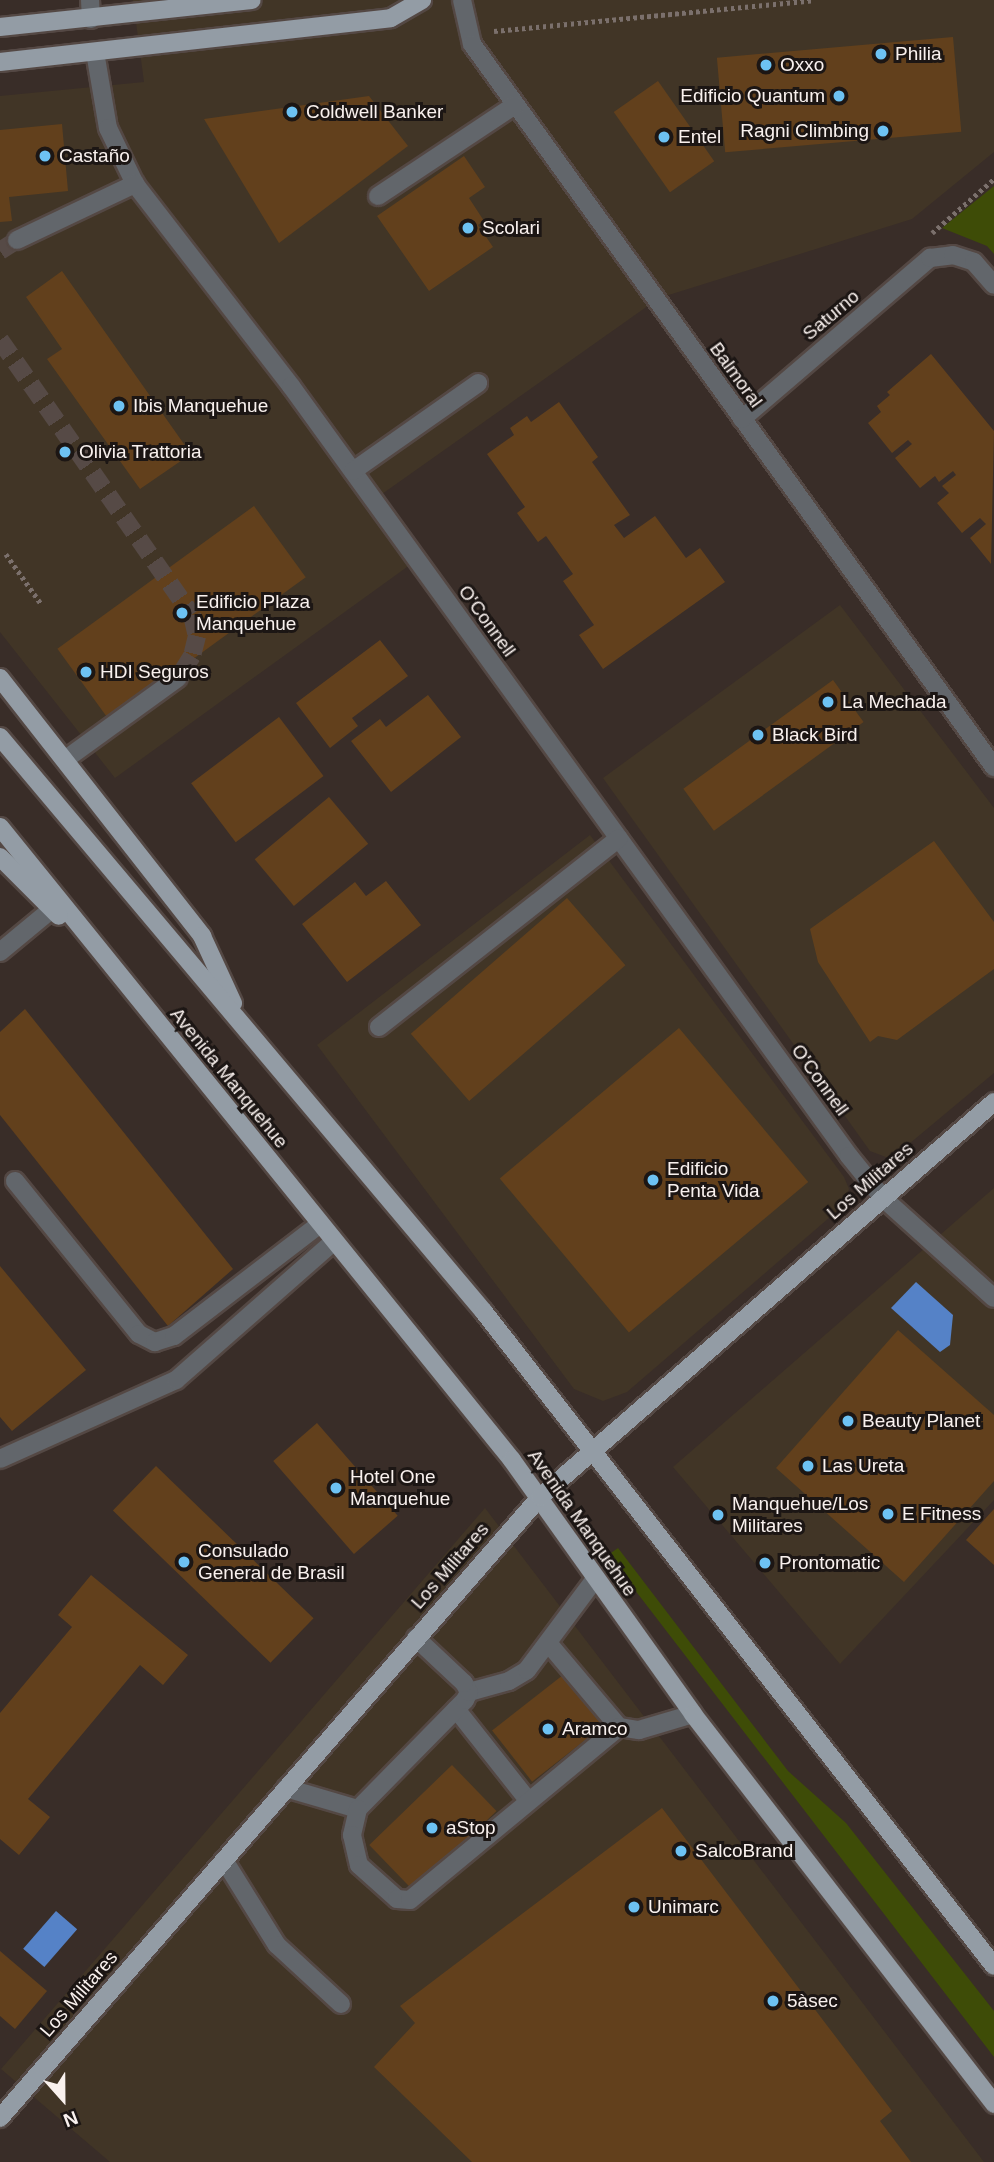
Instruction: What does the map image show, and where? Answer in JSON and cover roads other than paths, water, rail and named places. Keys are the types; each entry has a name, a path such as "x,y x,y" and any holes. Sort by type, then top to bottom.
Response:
{"main road":[{"path":"0,27 252,0"},
{"path":"0,62 391,18 422,0"},
{"path":"0,678 202,936 244,1025"},
{"path":"0,737 244,1025 594,1447 994,1966"},
{"name":"Avenida Manquehue","path":"0,827 540,1497 595,1579 693,1714 994,2104"},
{"name":"Avenida Manquehue","path":"0,857 121,977"},
{"name":"Los Militares","path":"0,2118 540,1497 594,1447 994,1102"}],"street":[{"path":"90,0 91,19"},
{"name":"Balmoral","path":"463,0 467,33 515,105 994,767"},
{"name":"O'Connell","path":"95,52 108,128 135,184 353,471 883,1198 994,1298"},
{"path":"378,196 515,105"},
{"path":"17,240 135,184"},
{"name":"Saturno","path":"742,419 930,258 953,255 974,262 994,285"},
{"path":"353,471 478,383"},
{"path":"66,759 178,678"},
{"path":"379,1027 619,838"},
{"path":"0,952 52,909"},
{"path":"15,1181 139,1334 155,1342 174,1336 320,1224"},
{"path":"0,1459 176,1380 334,1241"},
{"path":"595,1579 557,1626 549,1644 527,1670 509,1681 469,1692 456,1709 358,1809 352,1835 359,1865 397,1899 410,1900 527,1798 619,1727"},
{"path":"416,1638 469,1692"},
{"path":"549,1644 619,1727 639,1730 693,1714"},
{"path":"456,1709 527,1798"},
{"path":"286,1788 358,1809"},
{"path":"224,1860 278,1945 341,2004"}],"water":[{"path":"916,1282 953,1315 950,1345 940,1352 891,1308"},
{"path":"56,1911 77,1929 44,1967 23,1949"}],"tunnel":[{"path":"0,251 17,240"},
{"path":"0,340 192,615 197,636 192,656 178,678"}],"place":[{"name":"Philia","path":"881,54"},
{"name":"Oxxo","path":"766,65"},
{"name":"Edificio Quantum","path":"839,96"},
{"name":"Coldwell Banker","path":"292,112"},
{"name":"Ragni Climbing","path":"883,131"},
{"name":"Entel","path":"664,137"},
{"name":"Castaño","path":"45,156"},
{"name":"Scolari","path":"468,228"},
{"name":"Ibis Manquehue","path":"119,406"},
{"name":"Olivia Trattoria","path":"65,452"},
{"name":"Edificio Plaza Manquehue","path":"182,613"},
{"name":"HDI Seguros","path":"86,672"},
{"name":"La Mechada","path":"828,702"},
{"name":"Black Bird","path":"758,735"},
{"name":"Edificio Penta Vida","path":"653,1180"},
{"name":"Beauty Planet","path":"848,1421"},
{"name":"Las Ureta","path":"808,1466"},
{"name":"Hotel One Manquehue","path":"336,1488"},
{"name":"E Fitness","path":"888,1514"},
{"name":"Manquehue/Los Militares","path":"718,1515"},
{"name":"Consulado General de Brasil","path":"184,1562"},
{"name":"Prontomatic","path":"765,1563"},
{"name":"Aramco","path":"548,1729"},
{"name":"aStop","path":"432,1828"},
{"name":"SalcoBrand","path":"681,1851"},
{"name":"Unimarc","path":"634,1907"},
{"name":"5àsec","path":"773,2001"}]}
